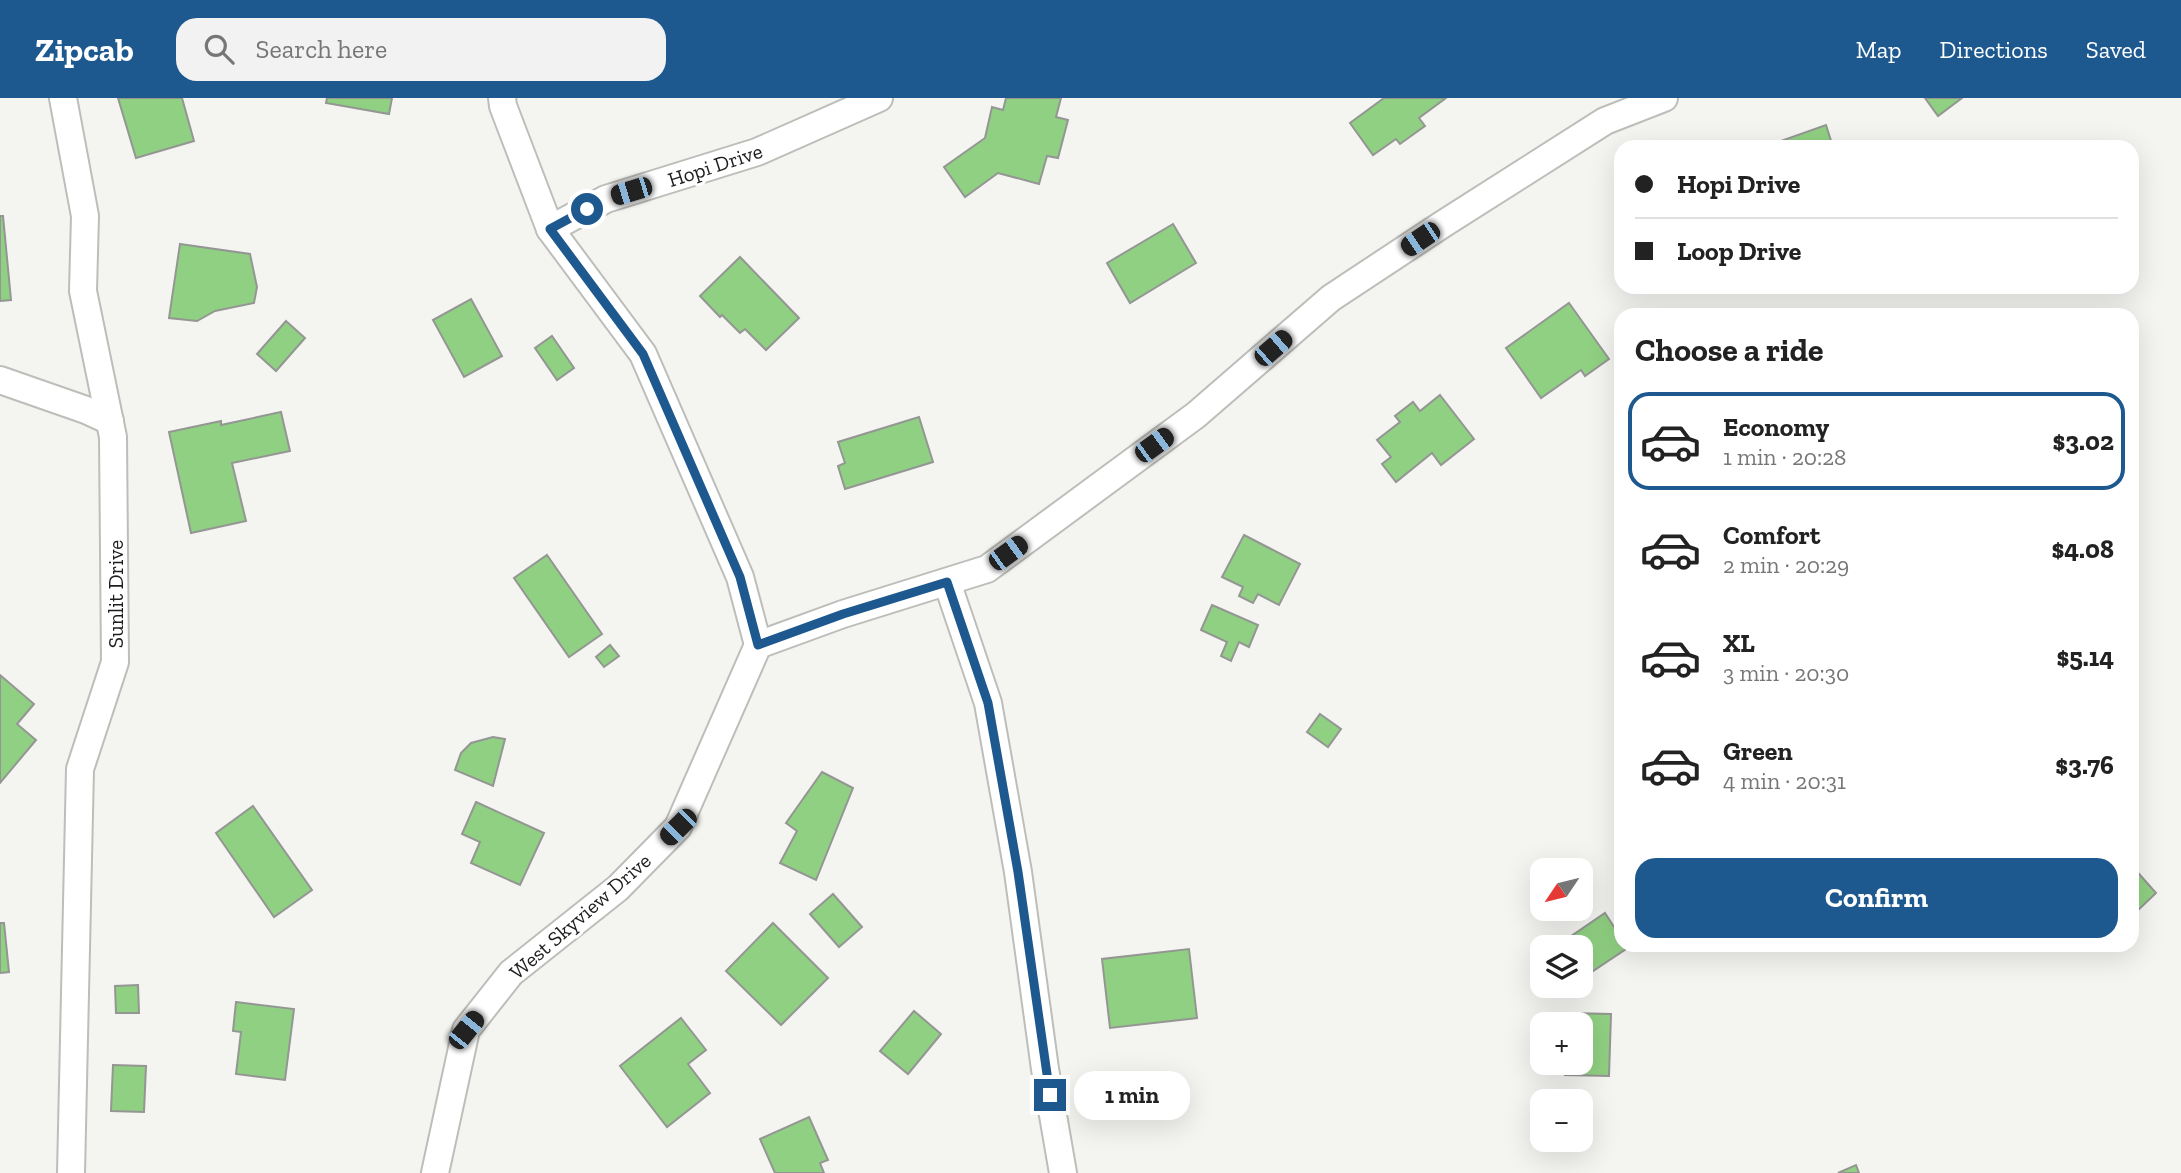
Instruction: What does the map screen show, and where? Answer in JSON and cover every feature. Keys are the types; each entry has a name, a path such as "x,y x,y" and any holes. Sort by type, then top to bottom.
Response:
{"street":[{"name":"Sunlit Drive","path":"64,98 85,216 83,291 113,437 115,662 79,769 71,1173"},
{"path":"502,98 550,229 643,354 740,577 758,645 843,614 987,569 1196,415 1331,298 1605,121 1664,98"},
{"name":"Hopi Drive","path":"550,229 606,199 757,152 879,98"},
{"path":"0,380 110,421"},
{"path":"947,582 988,703 1018,872 1045,1069 1063,1173 1070,1173"},
{"name":"West Skyview Drive","path":"435,1173 466,1030 511,973 618,888 678,827 758,645"}],"building":[{"path":"118,98 182,98 194,141 136,158"},
{"path":"327,98 392,98 389,114 326,103"},
{"path":"1006,98 1061,98 1056,117 1068,120 1058,158 1047,156 1039,184 998,173 965,197 944,167 985,138 992,107 1003,110"},
{"path":"1384,98 1446,98 1419,118 1425,126 1400,144 1396,139 1373,155 1350,123"},
{"path":"1925,98 1962,98 1938,116"},
{"path":"1826,125 1831,140 1784,140"},
{"path":"0,216 3,216 11,300 0,301"},
{"path":"1173,224 1196,263 1130,303 1107,263"},
{"path":"180,244 250,254 257,287 254,303 215,311 197,321 169,318"},
{"path":"740,257 799,318 766,350 745,329 740,333 722,315 720,317 700,296"},
{"path":"471,299 502,356 464,377 433,320"},
{"path":"1569,303 1609,359 1585,376 1581,370 1541,398 1506,348"},
{"path":"286,321 305,338 276,371 257,354"},
{"path":"552,336 574,368 557,380 535,348"},
{"path":"1440,395 1474,439 1441,465 1432,453 1396,482 1382,464 1391,457 1377,440 1400,422 1395,416 1413,402 1420,411"},
{"path":"281,412 290,451 232,463 246,521 191,533 169,432 221,421 221,425"},
{"path":"919,417 933,462 845,489 838,466 845,463 838,442"},
{"path":"1244,535 1300,564 1279,605 1258,594 1253,603 1239,596 1243,587 1222,577"},
{"path":"547,555 602,634 569,657 514,578"},
{"path":"1212,605 1258,625 1249,647 1239,642 1231,661 1221,656 1227,642 1201,630"},
{"path":"610,645 619,656 604,667 596,657"},
{"path":"0,675 34,704 17,724 36,740 0,783"},
{"path":"1320,714 1341,729 1328,747 1307,732"},
{"path":"493,737 505,739 493,786 455,770 461,753 471,743"},
{"path":"822,772 853,788 816,880 780,863 797,831 786,823"},
{"path":"476,802 544,833 520,885 471,863 480,842 462,834"},
{"path":"253,806 312,890 274,917 216,833"},
{"path":"2139,874 2156,893 2139,909"},
{"path":"833,894 862,927 839,947 810,914"},
{"path":"1605,913 1614,927 1614,952 1622,952 1593,971 1593,935 1573,935"},
{"path":"0,923 4,923 9,972 0,973"},
{"path":"773,923 828,978 781,1025 726,971"},
{"path":"1189,949 1197,1018 1110,1028 1102,959"},
{"path":"138,985 139,1013 116,1013 115,986"},
{"path":"236,1002 294,1009 285,1080 236,1074 241,1032 233,1031"},
{"path":"914,1011 941,1034 908,1074 880,1051"},
{"path":"1593,1014 1611,1014 1609,1076 1565,1075 1593,1075"},
{"path":"681,1018 706,1050 688,1064 710,1093 667,1127 620,1066"},
{"path":"113,1065 146,1066 144,1112 111,1111"},
{"path":"809,1117 828,1160 820,1163 824,1173 775,1173 760,1139"},
{"path":"1856,1165 1859,1173 1838,1173"}],"route":[{"path":"587,209 550,229 643,354 740,577 758,645 843,614 947,582 988,703 1018,872 1050,1095"}]}
